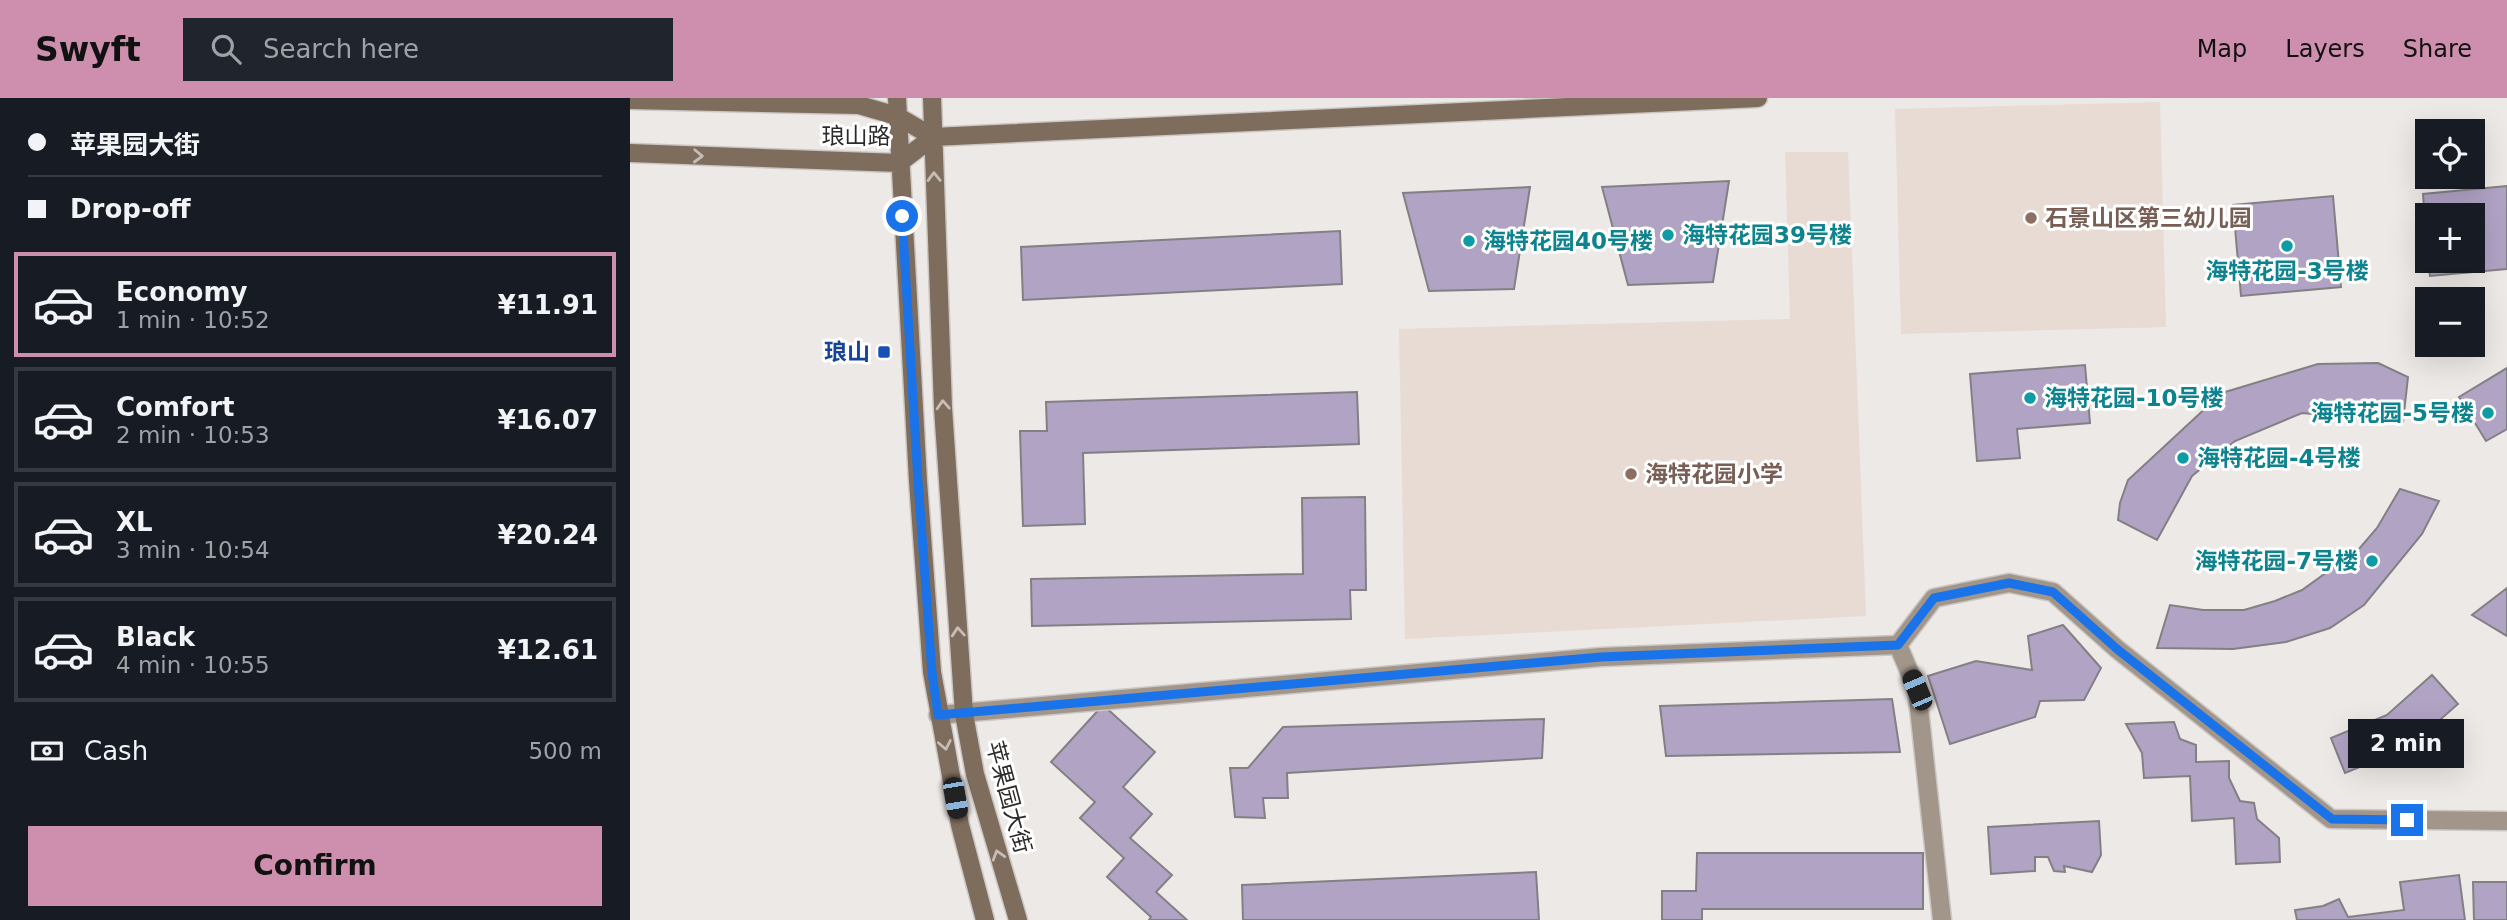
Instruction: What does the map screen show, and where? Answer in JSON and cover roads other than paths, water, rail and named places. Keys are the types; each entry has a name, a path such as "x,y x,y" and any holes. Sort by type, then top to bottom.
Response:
{"main road":[{"name":"苹果园大街","path":"932,98 943,408 964,713 983,807 1018,920"},
{"path":"933,137 1758,98"},
{"name":"琅山路","path":"630,100 897,107 933,137 899,163 630,153"},
{"path":"897,107 918,481 932,672 960,825 985,920"}],"street":[{"path":"1898,645 1934,598 2009,583 2053,592 2117,649 2332,819 2507,821"},
{"path":"938,715 1601,657 1898,645"},
{"path":"1898,645 1917,690 1942,920"}],"place":[{"name":"石景山区第三幼儿园","path":"2031,218"},
{"name":"海特花园39号楼","path":"1668,235"},
{"name":"海特花园40号楼","path":"1469,241"},
{"name":"海特花园-3号楼","path":"2287,246"},
{"name":"琅山","path":"884,352"},
{"name":"海特花园-10号楼","path":"2030,398"},
{"name":"海特花园-5号楼","path":"2488,413"},
{"name":"海特花园-4号楼","path":"2183,458"},
{"name":"海特花园小学","path":"1631,474"},
{"name":"海特花园-7号楼","path":"2372,561"}]}
